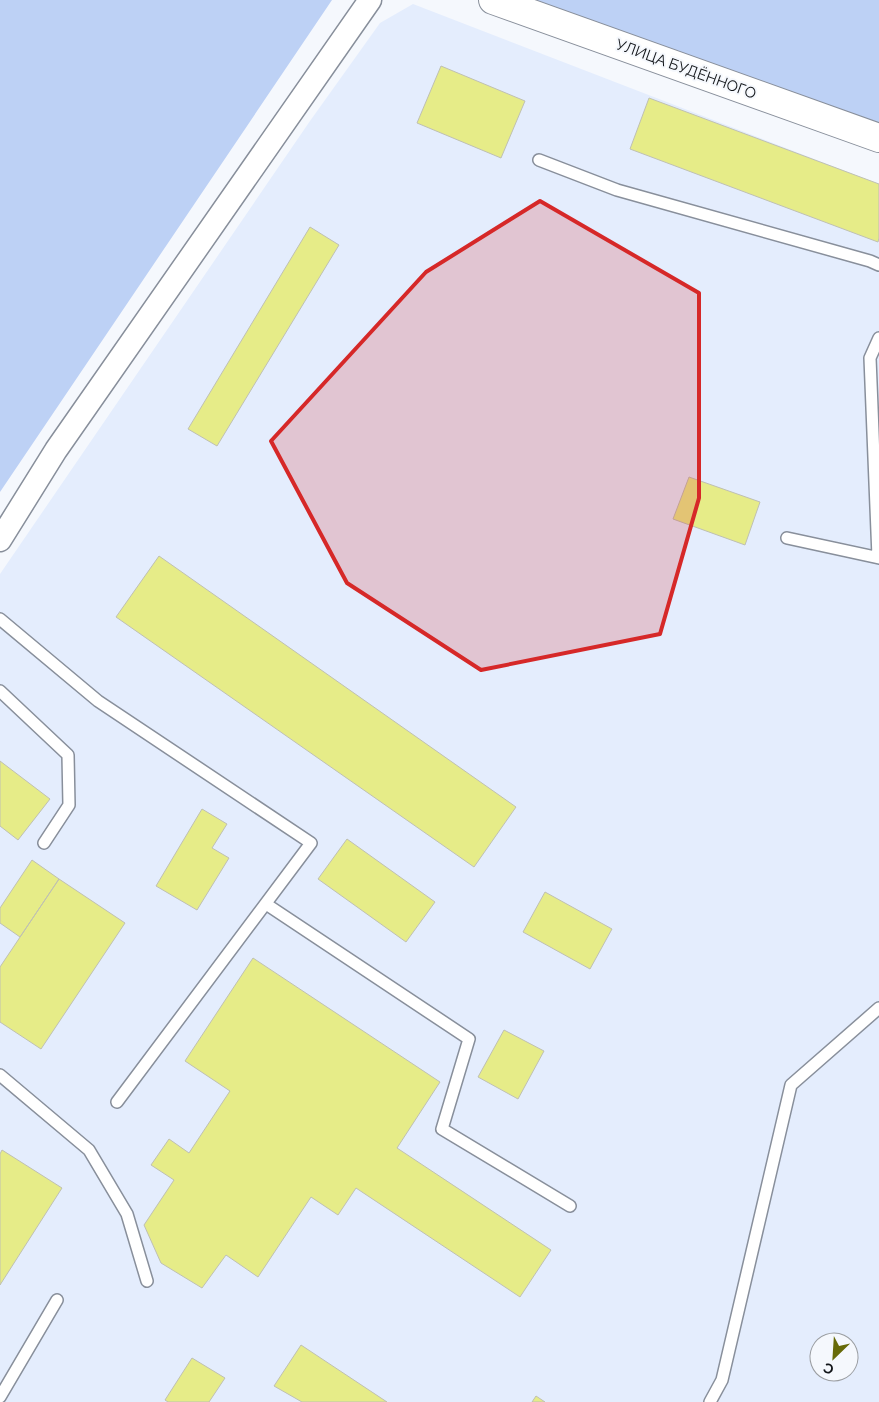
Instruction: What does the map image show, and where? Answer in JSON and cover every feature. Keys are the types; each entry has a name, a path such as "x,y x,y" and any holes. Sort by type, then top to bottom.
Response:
{"main road":[{"name":"УЛИЦА БУДЁННОГО","path":"493,0 879,138"}],"street":[{"path":"0,540 56,450 370,0"}],"lane":[{"path":"539,160 617,190 879,265"},
{"path":"787,538 879,557 870,358 879,338"},
{"path":"0,619 98,701 311,843 117,1102"},
{"path":"0,691 68,755 69,805 44,843"},
{"path":"266,904 469,1039 442,1129 570,1206"},
{"path":"710,1402 722,1380 791,1085 879,1008"},
{"path":"0,1075 89,1150 127,1214 147,1281"},
{"path":"0,1397 58,1300"}],"highlighted area":[{"path":"540,201 699,293 699,498 660,634 481,670 347,583 271,441 426,272"}],"shaded area":[{"path":"0,0 332,0 0,492"},
{"path":"511,0 879,0 879,127"},
{"path":"413,4 879,184 879,1402 0,1402 0,574 310,121 380,23"}],"building":[{"path":"441,66 525,101 501,158 417,123"},
{"path":"649,98 879,184 878,242 630,149"},
{"path":"310,227 339,245 217,446 188,429"},
{"path":"689,477 760,502 745,545 673,519"},
{"path":"159,556 516,807 474,867 116,617"},
{"path":"0,761 50,799 18,840 0,826"},
{"path":"202,809 227,824 212,848 229,858 197,910 156,886"},
{"path":"347,839 435,902 406,942 318,879"},
{"path":"32,860 59,879 20,937 0,923 0,908"},
{"path":"59,879 125,923 41,1049 0,1022 0,967"},
{"path":"545,892 612,929 590,969 523,932"},
{"path":"253,958 440,1082 397,1148 551,1250 520,1297 356,1188 338,1215 311,1197 258,1277 226,1255 202,1288 161,1263 144,1225 174,1180 151,1165 169,1139 189,1153 230,1091 185,1061"},
{"path":"504,1030 544,1051 518,1099 478,1077"},
{"path":"2,1150 62,1188 0,1285 0,1154"},
{"path":"301,1345 387,1402 302,1402 274,1386"},
{"path":"192,1358 225,1378 209,1402 168,1402 165,1400"},
{"path":"536,1396 545,1402 532,1402"}]}
